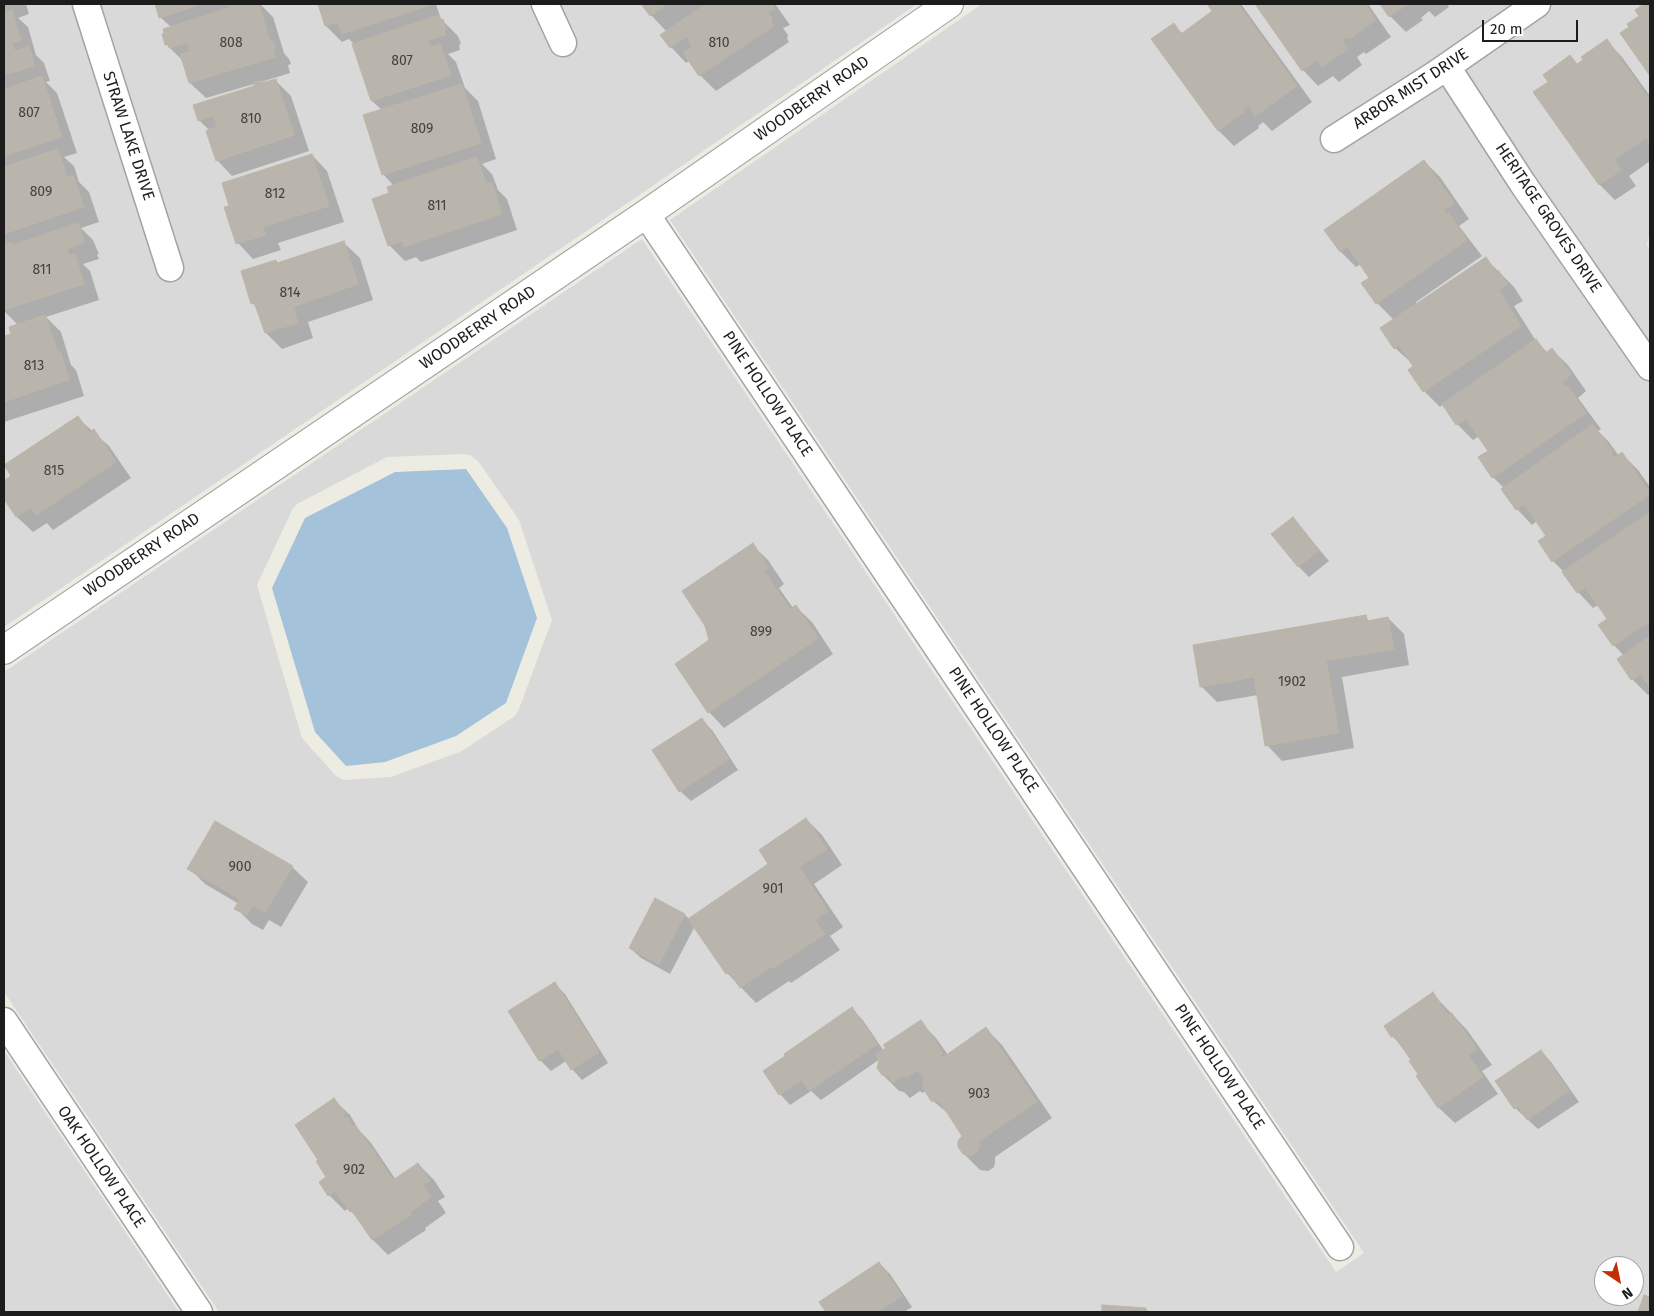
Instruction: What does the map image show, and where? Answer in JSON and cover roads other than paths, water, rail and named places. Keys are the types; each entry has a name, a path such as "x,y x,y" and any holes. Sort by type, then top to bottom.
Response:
{"street":[{"name":"STRAW LAKE DRIVE","path":"86,4 170,268"},
{"path":"545,4 563,43"},
{"name":"WOODBERRY ROAD","path":"4,650 646,214 949,4"},
{"name":"ARBOR MIST DRIVE","path":"1334,139 1447,67 1538,4"},
{"name":"HERITAGE GROVES DRIVE","path":"1447,67 1523,184 1650,367"},
{"name":"PINE HOLLOW PLACE","path":"646,214 1340,1247"},
{"name":"OAK HOLLOW PLACE","path":"4,1021 199,1312"}],"water":[{"path":"466,469 507,528 537,618 506,703 456,736 385,762 346,766 315,732 272,588 305,518 395,472"}]}
